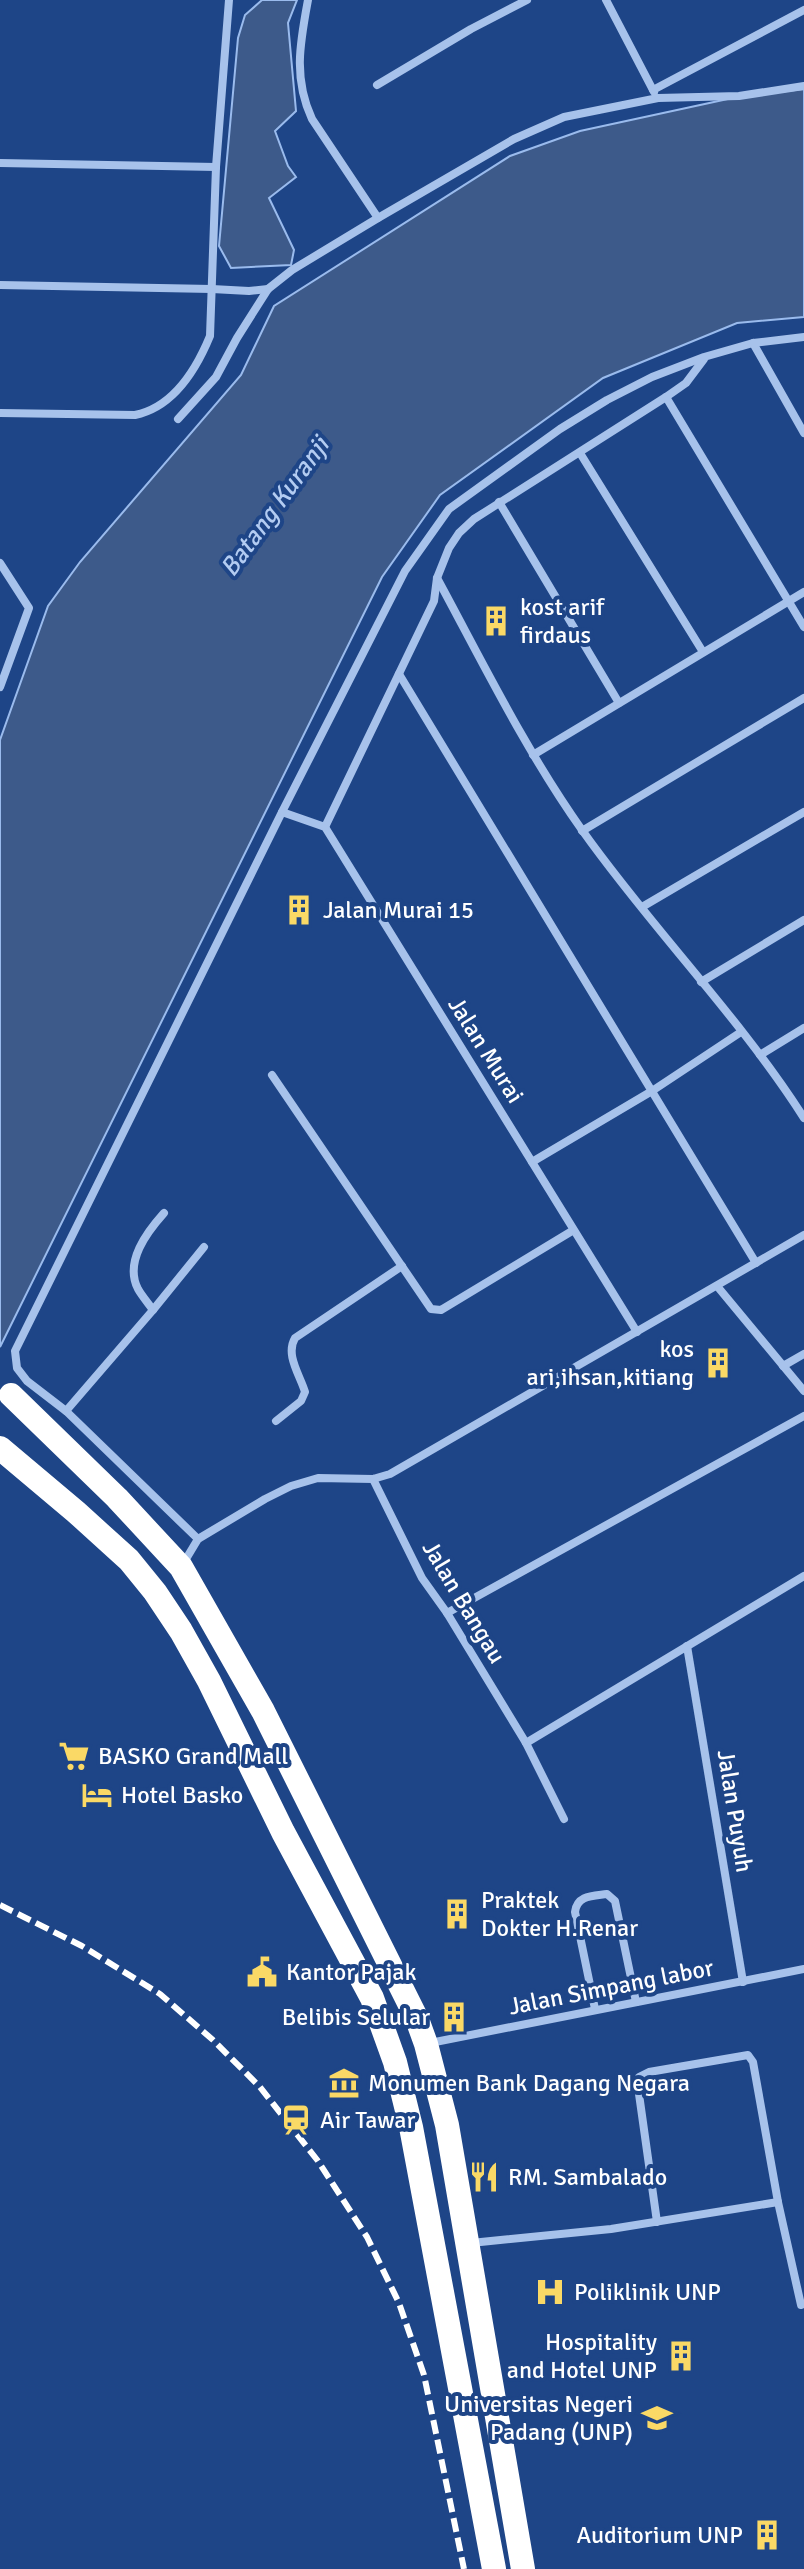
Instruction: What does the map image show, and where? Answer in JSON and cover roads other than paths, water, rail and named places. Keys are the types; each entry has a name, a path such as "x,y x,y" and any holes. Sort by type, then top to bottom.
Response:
{"highway":[{"path":"11,1395 117,1498 181,1567 263,1711 398,1979 426,2044 447,2125 523,2569"},
{"path":"0,1448 129,1560 155,1592 209,1681 283,1832 372,1998 395,2062 411,2127 494,2569"}],"street":[{"path":"0,413 135,415 161,406 189,376 201,357 210,336 216,167 229,0"},
{"path":"308,0 299,47 300,89 312,119 378,218"},
{"path":"377,85 527,0"},
{"path":"606,0 656,94"},
{"path":"656,94 804,10"},
{"path":"178,419 216,377 268,289 292,270 514,139 564,117 656,94 739,96 804,86"},
{"path":"0,163 216,167"},
{"path":"0,285 268,289"},
{"path":"198,1539 66,1411 27,1381 17,1368 15,1351 282,812 405,571 449,509 560,429 652,377 753,343 804,337"},
{"path":"753,343 804,433"},
{"path":"282,812 325,827 434,601 437,578 459,533 499,502 686,383 696,373 704,357"},
{"path":"666,397 804,627"},
{"path":"580,453 703,652"},
{"path":"499,502 619,703"},
{"path":"0,687 29,608 1,570"},
{"path":"437,578 533,755 582,831 760,1055 803,1115"},
{"path":"533,755 804,592"},
{"path":"399,674 756,1263"},
{"path":"582,831 804,698"},
{"path":"642,907 804,812"},
{"name":"Jalan Murai","path":"325,827 637,1332"},
{"path":"701,982 804,920"},
{"path":"760,1055 804,1028"},
{"path":"532,1162 652,1091 741,1032"},
{"path":"272,1075 431,1309 441,1310 572,1231"},
{"path":"153,1310 136,1286 133,1269 149,1230 164,1213"},
{"path":"181,1567 198,1539 265,1499 291,1486 318,1478 373,1479 390,1474 804,1235"},
{"path":"66,1411 204,1247"},
{"path":"276,1421 304,1397 304,1387 290,1349 295,1338 402,1266"},
{"path":"717,1286 804,1391"},
{"path":"783,1366 804,1354"},
{"path":"447,1613 804,1416"},
{"name":"Jalan Bangau","path":"373,1479 422,1578 447,1613 526,1743 564,1819"},
{"path":"526,1743 804,1576"},
{"name":"Jalan Puyuh","path":"687,1646 743,1982"},
{"path":"595,2009 575,1912 582,1898 607,1894 615,1901 636,2002"},
{"name":"Jalan Simpang labor","path":"426,2044 804,1969"},
{"path":"657,2222 639,2077 649,2072 748,2055 753,2062 778,2202 801,2305"},
{"path":"466,2244 611,2229 778,2202"}],"water":[{"path":"262,0 297,0 288,23 296,111 275,131 288,166 296,177 269,198 294,250 291,265 231,268 219,246 238,38 245,15"},
{"name":"Batang Kuranji","path":"804,89 804,317 737,323 603,378 440,495 382,577 0,1347 0,740 48,606 80,562 241,375 274,306 510,156 580,131 737,97"}],"railway":[{"path":"0,1905 82,1946 160,1994 213,2040 260,2087 318,2161 367,2237 399,2303 424,2375 464,2569"}],"place":[{"name":"kost arif firdaus","path":"496,621"},
{"name":"Jalan Murai 15","path":"299,910"},
{"name":"kos ari,ihsan,kitiang","path":"718,1363"},
{"name":"BASKO Grand Mall","path":"74,1756"},
{"name":"Hotel Basko","path":"97,1795"},
{"name":"Praktek Dokter H.Renar","path":"457,1914"},
{"name":"Kantor Pajak","path":"262,1972"},
{"name":"Belibis Selular","path":"454,2017"},
{"name":"Monumen Bank Dagang Negara","path":"344,2083"},
{"name":"Air Tawar","path":"296,2120"},
{"name":"RM. Sambalado","path":"484,2177"},
{"name":"Poliklinik UNP","path":"550,2292"},
{"name":"Hospitality and Hotel UNP","path":"681,2356"},
{"name":"Universitas Negeri Padang (UNP)","path":"657,2418"},
{"name":"Auditorium UNP","path":"767,2535"}]}
